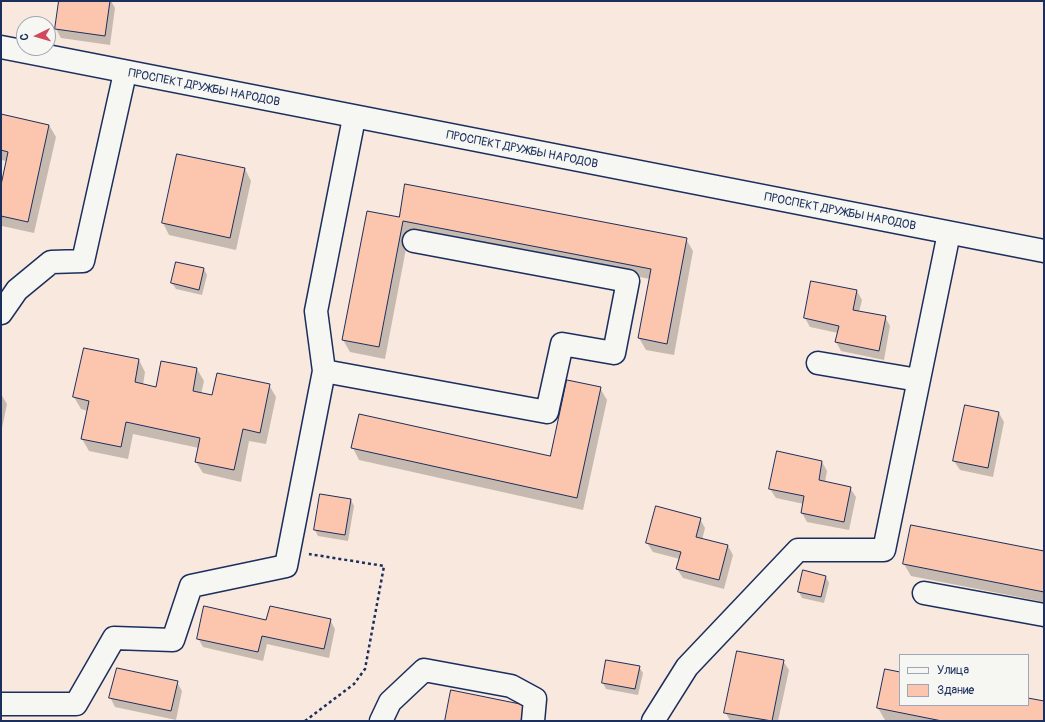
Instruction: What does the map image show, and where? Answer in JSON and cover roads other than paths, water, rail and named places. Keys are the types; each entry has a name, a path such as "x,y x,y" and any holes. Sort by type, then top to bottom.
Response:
{"main road":[{"name":"ПРОСПЕКТ ДРУЖБЫ НАРОДОВ","path":"1,47 354,118 1044,251"},
{"path":"1,313 17,290 51,262 83,262 125,73"},
{"path":"1,704 76,704 114,638 173,640 191,586 286,566 324,371 316,311 354,118"},
{"path":"653,721 686,667 798,550 884,550 949,233"},
{"path":"324,371 547,412 562,344 614,353 628,281 414,241"},
{"path":"818,363 918,380"},
{"path":"924,593 1044,615"},
{"path":"381,721 390,702 424,670 511,686 535,699 532,721"}]}
